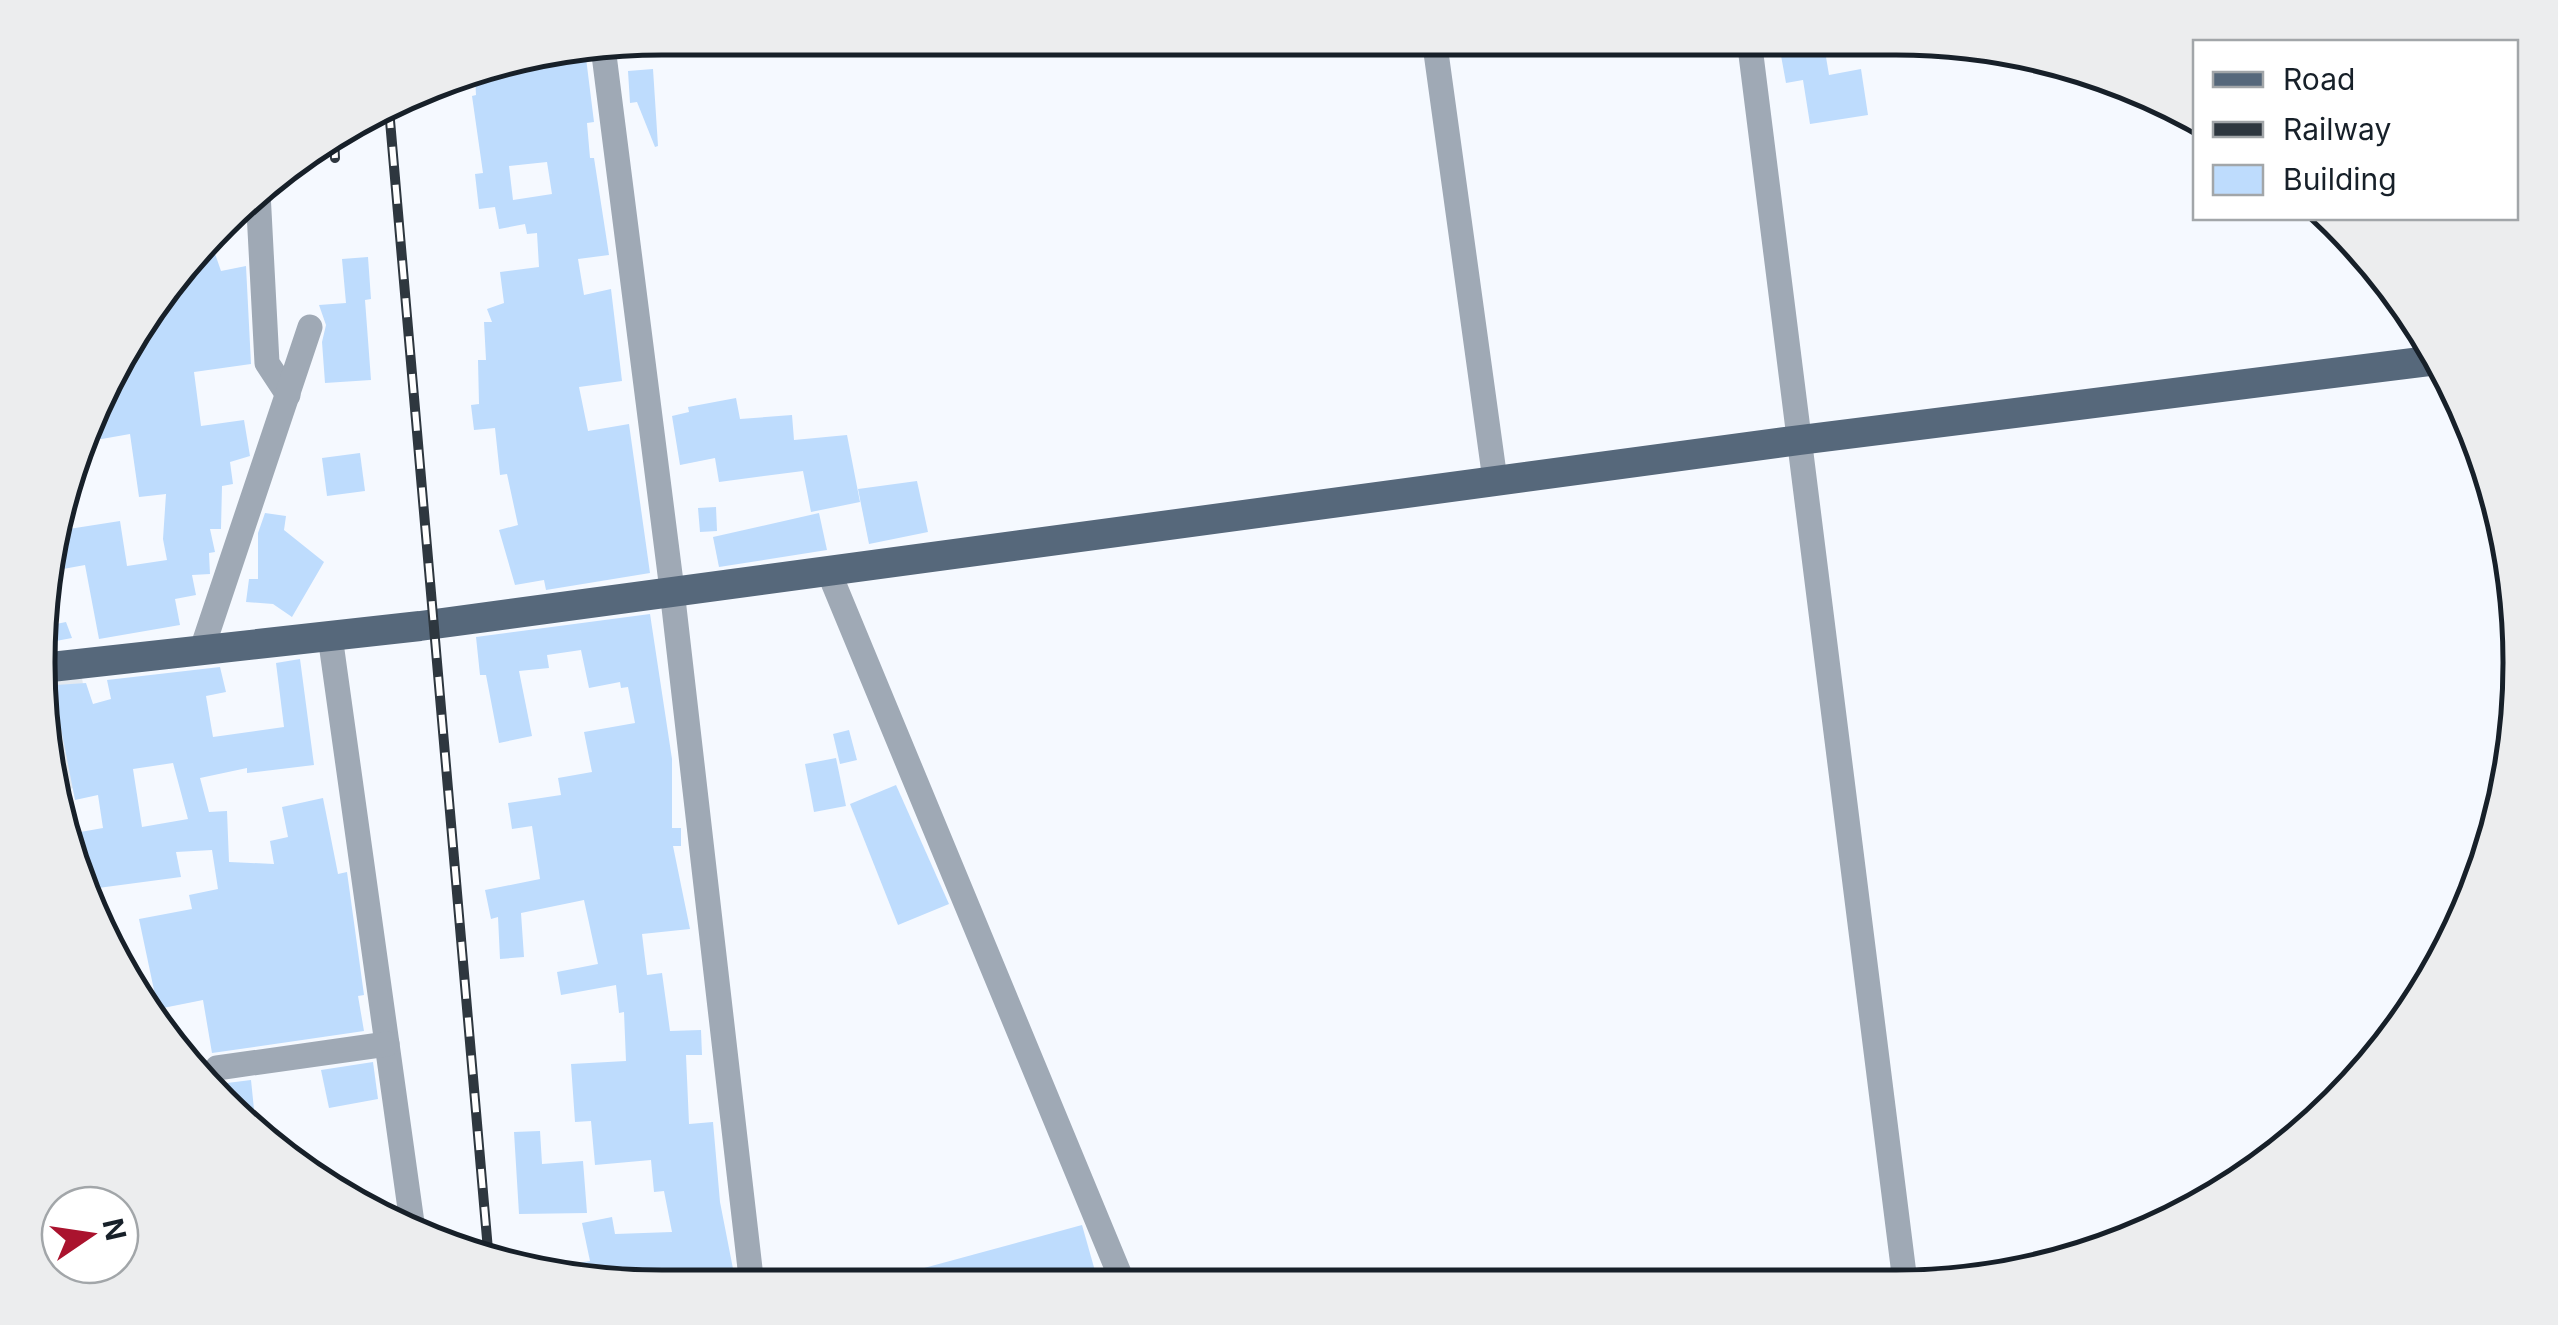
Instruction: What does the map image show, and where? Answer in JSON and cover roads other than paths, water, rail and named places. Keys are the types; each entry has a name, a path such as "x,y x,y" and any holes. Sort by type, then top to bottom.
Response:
{"main road":[{"path":"55,667 330,636 1800,440 2423,362"}],"street":[{"path":"1436,55 1495,480"},
{"path":"1751,55 1903,1270"},
{"path":"604,58 672,590 750,1270"},
{"path":"259,209 267,362 288,395"},
{"path":"202,652 310,327"},
{"path":"828,570 1118,1270"},
{"path":"330,636 412,1215"},
{"path":"217,1068 387,1044"}],"railway":[{"path":"390,120 487,1244"},
{"path":"335,151 335,158"}]}
